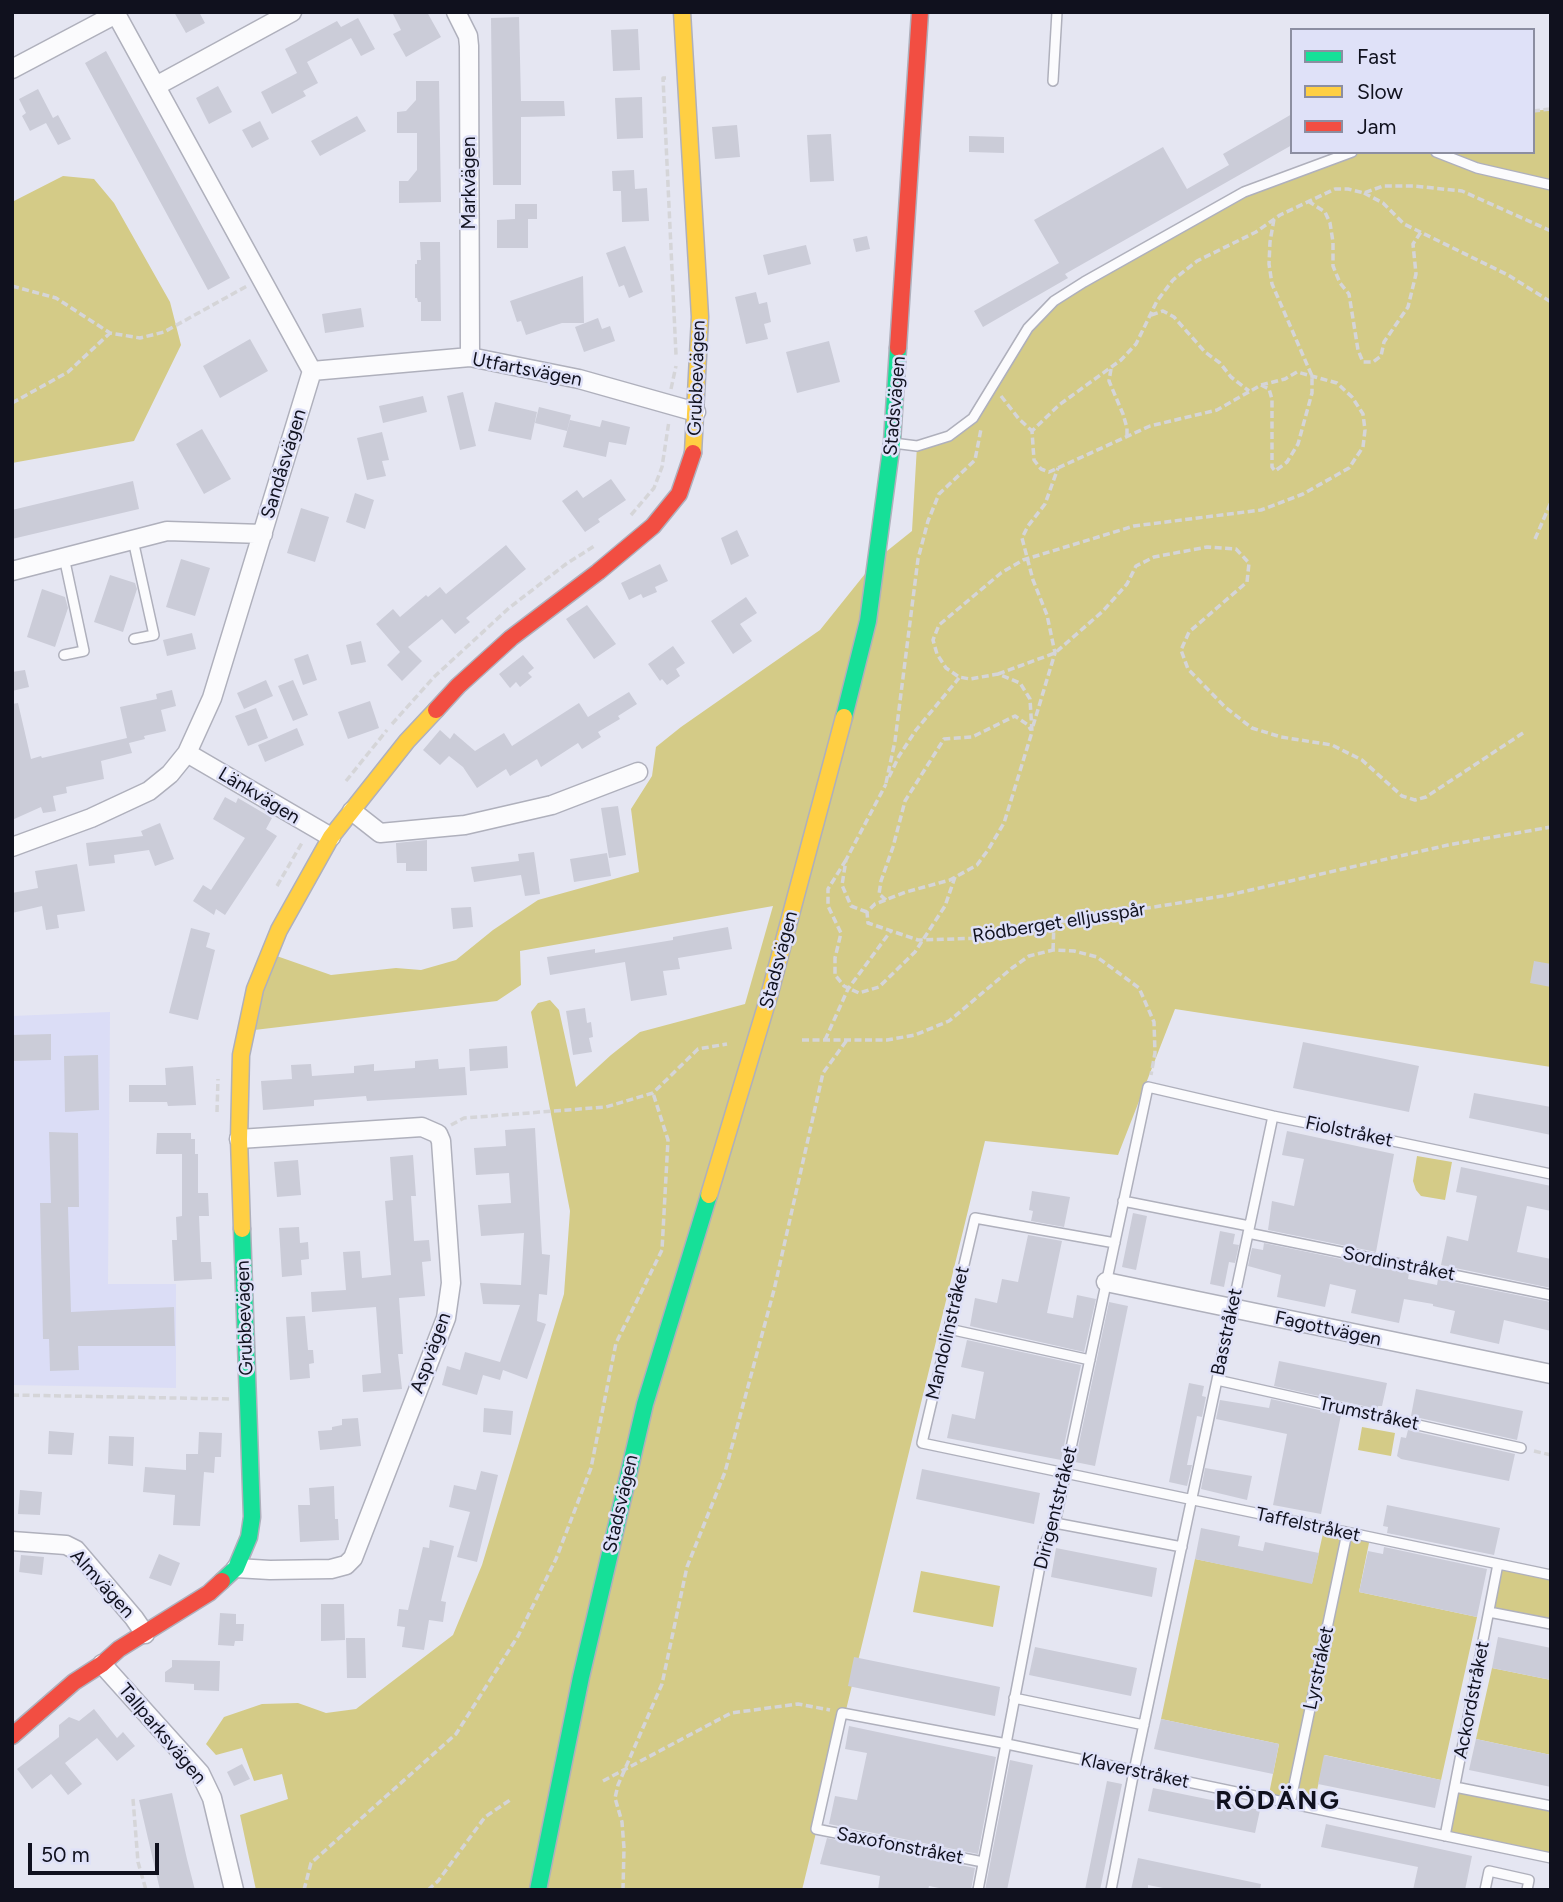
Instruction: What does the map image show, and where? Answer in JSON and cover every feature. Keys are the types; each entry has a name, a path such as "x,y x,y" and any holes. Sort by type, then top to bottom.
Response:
{"street":[{"path":"156,86 292,12"},
{"name":"Markvägen","path":"456,12 468,36 469,46 470,357"},
{"name":"Grubbevägen","path":"12,1736 74,1682 209,1593 236,1568 249,1537 252,1517 239,1139 241,1055 254,989 279,930 331,837 407,741 458,686 512,638 653,526 679,494 695,448 700,317 682,12"},
{"name":"Stadsvägen","path":"538,1890 581,1677 645,1404 769,996 868,621 892,442 920,12"},
{"path":"12,69 116,13 312,371"},
{"name":"Utfartsvägen","path":"312,371 470,357 579,379 696,412"},
{"name":"Sandåsvägen","path":"12,847 91,818 149,791 170,774 187,753 212,698 312,371"},
{"path":"12,570 167,531 262,534"},
{"name":"Länkvägen","path":"187,753 331,837"},
{"path":"352,811 380,833 465,825 552,805 638,772"},
{"path":"239,1139 422,1127 438,1134"},
{"name":"Aspvägen","path":"236,1568 331,1569 346,1565 353,1558 450,1303 451,1283 441,1141 438,1134"},
{"name":"Fagottvägen","path":"1106,1282 1551,1374"},
{"name":"Almvägen","path":"12,1541 66,1545 76,1550 145,1634"},
{"name":"Tallparksvägen","path":"102,1664 200,1773 212,1798 234,1890"}],"lane":[{"path":"1053,81 1056,12"},
{"path":"892,442 918,446 949,436 973,418 985,403 1014,348 1028,328 1054,302 1074,288 1244,192 1347,154"},
{"path":"1441,154 1477,168 1551,185"},
{"path":"133,540 155,635 134,639"},
{"path":"64,558 84,651 64,655"},
{"name":"Fiolstråket","path":"1148,1087 1551,1174"},
{"name":"Dirigentstråket","path":"978,1890 1044,1545 1055,1523 1066,1475 1148,1087"},
{"name":"Basstråket","path":"1113,1890 1134,1771 1273,1116"},
{"name":"Sordinstråket","path":"1123,1201 1551,1295"},
{"name":"Mandolinstråket","path":"1066,1475 922,1443 975,1218 1115,1243"},
{"path":"948,1329 1090,1360"},
{"name":"Trumstråket","path":"1217,1381 1521,1448"},
{"name":"Taffelstråket","path":"1066,1475 1551,1575"},
{"path":"1055,1523 1182,1548"},
{"name":"Lyrstråket","path":"1290,1804 1347,1533"},
{"name":"Ackordstråket","path":"1446,1836 1498,1564"},
{"path":"1489,1612 1551,1624"},
{"path":"1014,1698 1144,1725"},
{"name":"Klaverstråket","path":"842,1713 1007,1744 1551,1858"},
{"name":"Saxofonstråket","path":"842,1713 816,1829 983,1862"},
{"path":"1455,1787 1551,1806"},
{"path":"1485,1890 1489,1871 1529,1880 1527,1890"}],"path":[{"path":"627,519 653,488 666,449 676,363 663,78 686,78"},
{"path":"1364,193 1382,186 1462,191 1551,231"},
{"path":"1032,431 1059,405 1111,368 1136,344 1149,316 1173,280 1197,261 1335,189 1364,193 1383,203 1404,223 1508,275 1551,302"},
{"path":"1308,201 1325,212 1329,223 1333,242 1333,266 1340,283 1349,294 1358,350 1363,362 1373,362 1381,356 1384,342 1408,307 1416,274 1413,244 1421,232"},
{"path":"1261,385 1269,389 1272,398 1272,467 1275,471 1287,462 1298,444 1312,393 1311,376 1272,284 1269,264 1274,219"},
{"path":"12,286 56,298 110,333 139,338 164,332 262,279"},
{"path":"1149,316 1163,311 1174,317 1205,352 1249,391"},
{"path":"12,403 68,372 110,333"},
{"path":"1111,368 1109,381 1123,414 1127,437"},
{"path":"994,386 1019,419 1032,431 1034,460 1041,469 1049,472 1150,426 1217,410 1261,385 1285,379 1297,372 1337,383 1352,397 1363,414 1363,447 1349,468 1303,494 1261,510 1134,526 1026,559 1001,573 939,625 933,640 937,654 946,668 959,677 970,679 998,674 1055,653 1103,611 1127,584 1136,566 1154,557 1206,547 1236,549 1249,563 1247,582 1189,632 1181,650 1188,669 1226,708 1252,728 1281,737 1332,745 1362,760 1402,796 1415,800 1426,797 1526,732"},
{"path":"886,783 895,741 918,559 928,521 939,494 975,460 985,403"},
{"path":"846,860 842,885 851,906 867,912 875,904 955,877 977,865 1004,823 1055,653 1047,615 1026,559 1022,538 1045,504 1058,468"},
{"path":"1535,539 1551,502"},
{"path":"345,783 410,702 458,653 509,608 565,564 598,543"},
{"path":"998,674 1020,683 1030,699 1032,732"},
{"path":"955,877 945,906 924,940 897,972 879,987 859,993 848,989 835,975 835,958 841,933 828,906 828,889 846,860 899,756 916,730 959,677"},
{"path":"886,900 879,894 881,881 905,801 944,739 972,737 1015,716 1028,724 1032,732"},
{"name":"Rödberget elljusspår","path":"867,912 868,923 924,940 985,937 1229,895 1448,845 1551,827"},
{"path":"277,888 289,863 313,828"},
{"path":"1052,950 1054,923"},
{"path":"825,1040 848,989 891,932"},
{"path":"802,1040 887,1040 933,1029 949,1021 1029,956 1052,950 1074,951 1097,957 1139,988 1153,1022 1155,1053 1148,1087"},
{"path":"623,1890 622,1822 615,1798 618,1785 662,1684 687,1567 725,1472 774,1290 823,1073 847,1040"},
{"path":"438,1134 464,1118 606,1107 653,1093 698,1049 727,1044"},
{"path":"217,1121 218,1071"},
{"path":"304,1890 311,1863 456,1734 518,1636 556,1559 591,1468 616,1343 662,1250 668,1140 653,1093"},
{"path":"217,1112 239,1112"},
{"path":"228,1386 228,1399"},
{"path":"12,1395 248,1400"},
{"path":"1521,1448 1551,1455"},
{"path":"603,1781 731,1713 798,1704 842,1713"},
{"path":"133,1799 138,1861 146,1890"},
{"path":"428,1890 438,1881 485,1817 510,1800"}],"shaded area":[{"path":"1551,109 1551,1067 1175,1009 1118,1155 985,1141 802,1890 256,1890 240,1815 288,1799 282,1774 254,1781 242,1748 216,1755 206,1744 224,1717 262,1704 298,1703 326,1713 356,1709 453,1635 482,1565 564,1294 570,1211 531,1012 538,1003 550,1000 559,1010 576,1087 640,1032 745,1004 773,906 520,951 521,985 497,1001 246,1031 268,953 331,975 396,968 421,970 456,960 493,930 538,900 639,872 631,809 652,776 656,747 820,630 877,559 912,531 917,446 949,436 973,418 1014,348 1054,301 1244,192 1347,154 1535,154 1535,111"},
{"path":"63,176 94,179 114,203 170,302 181,345 134,441 12,463 12,202"},
{"path":"110,1012 108,1284 176,1284 176,1388 12,1385 12,1016"},
{"path":"1417,1156 1452,1162 1445,1200 1421,1196 1416,1190 1413,1181"},
{"path":"1362,1427 1395,1433 1391,1456 1358,1450"},
{"path":"1324,1529 1370,1538 1359,1592 1477,1617 1441,1780 1325,1755 1313,1808 1268,1799 1279,1744 1161,1719 1195,1559 1312,1583"},
{"path":"1498,1564 1551,1575 1551,1624 1489,1612"},
{"path":"921,1571 1000,1586 993,1627 913,1612"},
{"path":"1492,1668 1551,1680 1551,1755 1476,1739"},
{"path":"1455,1787 1551,1806 1551,1858 1445,1836"}],"building":[{"path":"174,12 199,12 205,23 186,33"},
{"path":"392,12 427,12 441,37 406,57 393,34 401,30"},
{"path":"519,17 521,101 564,101 565,116 521,117 521,185 493,185 491,18"},
{"path":"358,18 375,49 361,56 351,38 307,62 318,83 303,91 306,96 272,114 261,92 297,73 285,49 337,21 341,27"},
{"path":"638,29 640,70 613,71 611,30"},
{"path":"106,51 230,278 208,290 85,63"},
{"path":"416,81 439,81 441,202 399,203 399,181 408,181 417,170 417,133 397,133 397,112 406,111 416,100"},
{"path":"218,86 232,112 209,124 196,98"},
{"path":"38,89 53,118 58,115 71,139 58,145 46,123 30,131 22,116 26,113 19,99"},
{"path":"642,97 643,138 617,139 615,98"},
{"path":"1290,115 1290,146 1065,274 1068,278 983,327 974,311 1059,263 1034,220 1163,147 1187,189 1229,165 1223,154"},
{"path":"357,116 366,131 320,156 311,141"},
{"path":"260,121 269,139 252,148 242,130"},
{"path":"737,125 740,157 715,159 712,127"},
{"path":"831,134 834,181 810,182 807,135"},
{"path":"969,136 1004,137 1004,153 969,152"},
{"path":"634,170 635,189 647,188 649,221 622,222 621,191 613,191 612,171"},
{"path":"515,204 537,204 537,219 528,219 528,248 497,248 497,220 515,219"},
{"path":"867,236 870,249 856,252 853,239"},
{"path":"420,242 440,242 441,321 421,321 421,302 415,298 415,264 417,260 421,260"},
{"path":"806,245 811,264 768,275 763,255"},
{"path":"625,246 643,292 629,298 624,285 619,287 606,253"},
{"path":"583,276 584,323 562,323 526,335 521,321 517,322 510,301"},
{"path":"756,292 759,304 767,302 771,322 764,324 768,339 746,344 735,297"},
{"path":"361,308 364,327 325,333 322,314"},
{"path":"598,318 602,329 610,326 615,341 584,352 575,327"},
{"path":"250,339 268,371 220,398 203,366"},
{"path":"829,341 840,382 797,393 786,352"},
{"path":"463,392 476,446 460,450 447,396"},
{"path":"423,396 427,412 383,423 379,406"},
{"path":"495,402 537,412 531,440 488,431"},
{"path":"539,407 571,415 567,431 535,423"},
{"path":"570,420 600,427 602,420 630,427 626,445 609,442 606,457 563,447"},
{"path":"202,429 231,479 204,494 176,444"},
{"path":"382,432 389,460 382,461 386,476 367,480 357,438"},
{"path":"611,479 626,500 598,519 600,522 585,532 562,501 577,490 583,498"},
{"path":"133,481 139,509 12,539 12,510"},
{"path":"355,493 374,500 365,529 346,522"},
{"path":"301,508 329,517 315,562 287,553"},
{"path":"737,530 749,556 731,565 721,538"},
{"path":"506,545 526,569 466,618 470,622 455,634 442,619 408,647 422,661 402,681 387,665 400,652 376,624 393,609 400,617 440,587 446,594"},
{"path":"181,559 210,568 195,616 166,607"},
{"path":"660,564 668,581 655,587 657,592 643,598 641,594 629,600 621,583"},
{"path":"110,575 135,583 137,589 123,632 94,622"},
{"path":"42,589 65,597 68,608 55,647 27,637"},
{"path":"746,597 757,613 740,624 752,641 733,654 711,621"},
{"path":"587,605 616,644 594,659 566,619"},
{"path":"192,633 196,649 167,656 163,640"},
{"path":"361,641 366,662 351,665 346,645"},
{"path":"673,646 685,663 676,669 680,676 667,685 662,679 660,681 648,664"},
{"path":"308,654 317,680 303,685 294,659"},
{"path":"523,655 534,668 528,673 532,677 520,687 516,682 510,688 499,674"},
{"path":"25,670 29,687 12,691 12,672"},
{"path":"266,680 273,696 244,709 237,693"},
{"path":"293,680 308,715 293,721 278,686"},
{"path":"172,690 176,706 161,710 166,731 129,743 132,753 101,761 104,779 66,787 67,793 53,796 56,811 43,813 41,807 12,820 12,704 18,703 31,759 127,738 120,707 157,699 156,694"},
{"path":"629,692 637,704 618,716 620,719 598,732 601,737 582,749 578,743 541,767 537,759 510,776 506,769 477,788 463,767 449,756 440,765 423,750 440,730 450,739 454,733 475,751 504,733 512,746 579,703 588,717"},
{"path":"370,701 379,728 348,739 338,712"},
{"path":"256,708 268,738 248,746 235,716"},
{"path":"297,728 304,745 265,762 258,745"},
{"path":"225,797 236,803 238,798 272,818 266,829 277,836 225,915 216,909 214,915 193,901 203,885 211,890 245,838 213,819"},
{"path":"618,806 626,855 609,858 601,808"},
{"path":"160,823 174,859 155,866 149,850 114,855 115,863 89,866 86,843 143,836 141,831"},
{"path":"427,840 427,871 406,871 406,863 397,863 396,843"},
{"path":"534,852 540,894 525,896 521,875 474,882 471,867 519,861 518,854"},
{"path":"607,853 611,876 574,882 570,859"},
{"path":"77,864 85,911 57,915 59,928 46,930 42,906 12,913 12,893 38,888 35,871"},
{"path":"471,907 473,927 453,929 451,908"},
{"path":"728,927 732,949 678,958 680,969 663,971 667,995 631,1001 625,962 550,975 547,957 595,949 595,953 673,940 673,937"},
{"path":"191,928 210,933 206,947 215,950 198,1020 169,1013"},
{"path":"1534,961 1551,964 1551,987 1530,983"},
{"path":"585,1008 587,1023 591,1022 593,1037 589,1038 592,1052 573,1055 566,1011"},
{"path":"51,1034 51,1060 12,1061 12,1035"},
{"path":"1303,1042 1419,1066 1409,1112 1293,1088"},
{"path":"507,1046 508,1068 470,1071 469,1049"},
{"path":"98,1055 99,1110 65,1112 64,1056"},
{"path":"438,1059 439,1069 465,1067 467,1095 367,1101 366,1096 314,1100 314,1106 263,1110 261,1081 292,1079 291,1065 311,1064 312,1076 354,1073 354,1066 374,1064 374,1071 415,1068 415,1061"},
{"path":"193,1066 196,1105 168,1106 167,1102 129,1102 129,1085 166,1085 165,1068"},
{"path":"1474,1093 1551,1107 1551,1135 1469,1118"},
{"path":"535,1128 542,1254 550,1255 547,1295 539,1294 537,1321 546,1324 527,1379 503,1370 500,1380 483,1375 477,1395 442,1385 447,1366 460,1370 465,1352 500,1362 520,1305 483,1304 480,1283 521,1285 524,1233 481,1236 478,1205 511,1203 509,1173 476,1175 474,1148 506,1146 505,1130"},
{"path":"1287,1131 1394,1154 1376,1252 1268,1230 1272,1201 1294,1206 1304,1159 1282,1155"},
{"path":"49,1132 78,1133 79,1207 68,1207 71,1312 174,1307 175,1346 78,1346 79,1370 50,1371 49,1339 43,1339 40,1203 51,1203"},
{"path":"157,1133 191,1133 191,1139 195,1139 195,1154 198,1154 198,1193 208,1193 209,1216 199,1216 201,1262 211,1262 212,1279 174,1281 172,1240 177,1240 176,1217 182,1216 182,1154 156,1154"},
{"path":"413,1155 416,1196 411,1196 414,1241 429,1240 431,1261 422,1262 425,1296 399,1298 403,1354 398,1354 402,1389 363,1392 362,1375 381,1373 376,1307 312,1312 311,1292 346,1290 343,1252 360,1251 362,1278 391,1275 385,1201 393,1200 390,1157"},
{"path":"298,1160 301,1195 277,1197 274,1162"},
{"path":"1461,1167 1551,1186 1551,1211 1527,1206 1517,1252 1551,1259 1551,1288 1441,1265 1447,1236 1468,1241 1477,1196 1456,1192"},
{"path":"1032,1191 1070,1197 1064,1227 1031,1221 1033,1211 1029,1210"},
{"path":"1133,1213 1147,1216 1136,1270 1122,1267"},
{"path":"299,1227 300,1243 308,1242 309,1259 301,1260 302,1275 282,1277 279,1228"},
{"path":"1220,1231 1235,1234 1233,1244 1239,1245 1235,1263 1229,1262 1224,1287 1210,1284"},
{"path":"1028,1235 1062,1241 1047,1313 1073,1318 1077,1295 1096,1299 1084,1352 970,1326 975,1298 997,1303 1002,1279 1018,1282"},
{"path":"1264,1243 1409,1273 1408,1279 1437,1285 1438,1279 1551,1302 1551,1331 1504,1320 1499,1344 1450,1333 1455,1311 1404,1299 1399,1323 1351,1313 1356,1290 1330,1284 1325,1307 1277,1297 1281,1275 1248,1266 1252,1248 1263,1250"},
{"path":"1109,1302 1128,1306 1095,1466 1075,1462"},
{"path":"305,1316 308,1350 313,1350 314,1363 309,1364 310,1378 290,1380 286,1317"},
{"path":"967,1340 1081,1365 1061,1460 947,1438 952,1414 975,1419 984,1372 961,1367"},
{"path":"1279,1361 1387,1383 1382,1406 1377,1409 1274,1386"},
{"path":"1189,1383 1204,1386 1202,1396 1206,1397 1202,1417 1197,1416 1187,1465 1192,1465 1187,1486 1169,1482"},
{"path":"1416,1389 1523,1411 1517,1440 1411,1416"},
{"path":"1271,1399 1341,1415 1321,1514 1273,1505 1287,1434 1216,1419 1220,1400 1269,1408"},
{"path":"484,1408 513,1411 511,1435 483,1432"},
{"path":"358,1418 361,1446 320,1450 318,1431 332,1430 332,1427 342,1425 342,1419"},
{"path":"1408,1430 1515,1454 1509,1481 1401,1459 1397,1456 1401,1437 1406,1438"},
{"path":"49,1431 74,1433 72,1455 48,1454"},
{"path":"199,1432 222,1433 221,1457 215,1457 214,1473 204,1472 200,1526 173,1525 175,1495 143,1492 145,1467 186,1470 186,1454 198,1454"},
{"path":"109,1436 134,1437 133,1466 108,1464"},
{"path":"1205,1468 1252,1476 1247,1500 1201,1489"},
{"path":"922,1469 1040,1493 1034,1524 916,1499"},
{"path":"481,1471 498,1475 477,1562 457,1557 470,1512 449,1507 454,1485 476,1490"},
{"path":"334,1486 339,1540 300,1542 298,1505 310,1505 309,1488"},
{"path":"20,1490 42,1492 40,1515 18,1514"},
{"path":"1387,1505 1500,1528 1494,1555 1387,1533 1388,1527 1383,1526"},
{"path":"1201,1528 1240,1536 1238,1546 1263,1551 1265,1542 1319,1553 1312,1584 1195,1559"},
{"path":"430,1540 454,1546 441,1601 446,1602 443,1622 429,1620 424,1650 402,1647 405,1627 397,1626 399,1609 408,1610 423,1547 429,1548"},
{"path":"1384,1547 1487,1569 1477,1617 1359,1592 1368,1551 1383,1554"},
{"path":"1056,1548 1157,1568 1152,1597 1051,1577"},
{"path":"159,1554 180,1563 171,1586 149,1578"},
{"path":"21,1555 44,1557 42,1575 19,1572"},
{"path":"321,1604 344,1604 345,1640 321,1641"},
{"path":"220,1613 236,1614 236,1624 244,1624 243,1641 235,1641 234,1646 218,1645"},
{"path":"1498,1637 1551,1648 1551,1680 1492,1668"},
{"path":"346,1638 365,1638 366,1678 347,1678"},
{"path":"1035,1647 1137,1668 1131,1696 1029,1675"},
{"path":"854,1657 1000,1687 995,1716 848,1686"},
{"path":"172,1660 220,1661 219,1691 194,1690 194,1684 165,1682 165,1672 172,1667"},
{"path":"94,1709 117,1738 123,1732 135,1746 117,1761 97,1738 65,1763 82,1784 68,1795 51,1774 32,1789 17,1769 59,1737 59,1725 69,1717 79,1721"},
{"path":"1161,1719 1279,1744 1273,1774 1154,1749"},
{"path":"849,1726 996,1757 978,1854 829,1824 835,1796 857,1800 867,1753 845,1749"},
{"path":"1476,1739 1551,1755 1551,1787 1469,1770"},
{"path":"1324,1755 1441,1780 1435,1808 1318,1784"},
{"path":"1010,1760 1033,1765 1007,1890 985,1890"},
{"path":"242,1764 250,1779 234,1786 227,1772"},
{"path":"1107,1781 1122,1784 1100,1890 1085,1890"},
{"path":"1153,1788 1260,1810 1255,1833 1148,1811"},
{"path":"172,1793 195,1890 160,1890 139,1800"},
{"path":"1326,1824 1472,1856 1465,1890 1413,1890 1418,1867 1321,1847"},
{"path":"827,1838 975,1868 971,1890 929,1886 928,1890 878,1890 880,1876 820,1864"},
{"path":"1138,1858 1261,1884 1260,1890 1173,1890 1148,1885 1148,1890 1131,1890"}],"traffic: fast":[{"path":"844,717 868,621 892,442 898,348"},
{"path":"538,1890 581,1677 645,1404 709,1195"},
{"path":"222,1581 236,1568 249,1537 252,1517 242,1229"}],"traffic: slow":[{"path":"682,12 700,317 693,453"},
{"path":"242,1229 239,1139 241,1055 255,989 279,930 331,837 407,741 436,710"},
{"path":"709,1195 769,996 844,717"}],"traffic: jam":[{"path":"898,348 920,12"},
{"path":"436,710 511,638 653,526 679,494 693,453"},
{"path":"12,1736 74,1682 119,1649 209,1593 222,1581"}],"district":[{"name":"RÖDÄNG","path":"1278,1801"}]}
